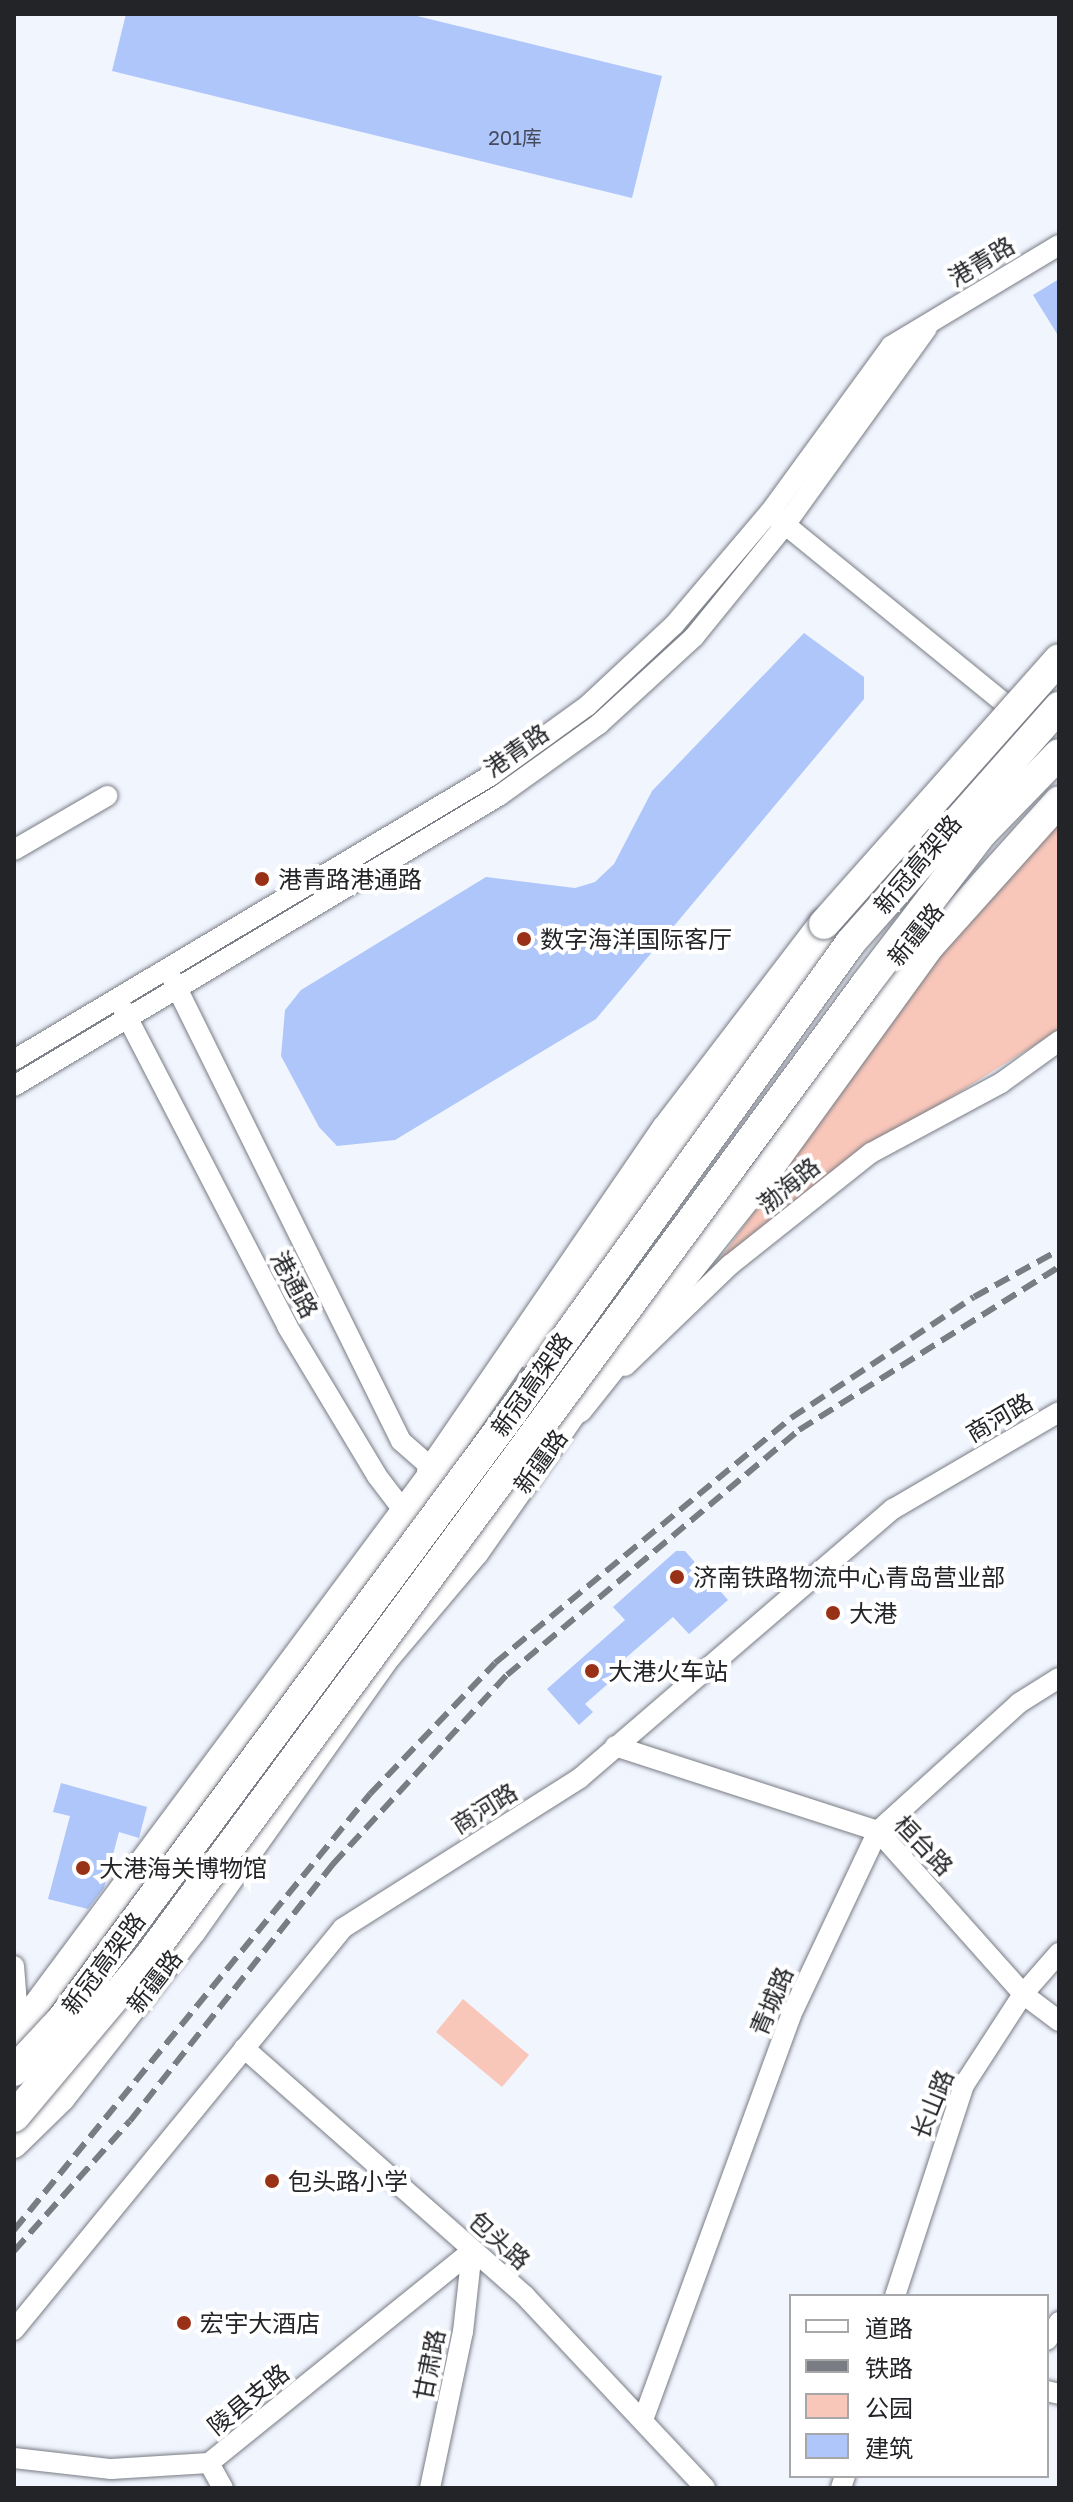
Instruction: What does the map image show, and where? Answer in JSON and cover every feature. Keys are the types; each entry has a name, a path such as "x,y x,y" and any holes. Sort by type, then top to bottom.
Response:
{"highway":[{"path":"432,1472 667,1129 824,924 1059,659"},
{"name":"新冠高架路","path":"14,2071 63,2018 511,1414 851,942 1059,707"},
{"name":"新冠高架路","path":"14,2117 148,1958 875,971 982,833 1059,754"},
{"path":"578,1408 767,1170 930,945 1059,801"}],"main road":[{"path":"16,2032 403,1510 570,1301 834,935 1059,679"},
{"name":"新疆路","path":"14,2145 62,2098 193,1931 388,1656 476,1552 578,1408 678,1250 902,948 1000,830 1059,773"}],"street":[{"name":"港青路","path":"14,1086 500,795 599,724 694,637 778,518 891,346 1059,245"},
{"name":"港青路","path":"14,1060 490,776 587,706 674,625 778,518"},
{"path":"778,518 1022,718"},
{"path":"14,850 107,796"},
{"name":"港通路","path":"167,969 401,1441 432,1472 505,1510"},
{"name":"港通路","path":"117,998 287,1326 403,1510 476,1552"},
{"name":"渤海路","path":"578,1408 730,1265 871,1153 1001,1083 1059,1041"},
{"name":"商河路","path":"14,2330 343,1928 580,1778 893,1509 1059,1412"},
{"name":"青城路","path":"643,2420 791,2015 878,1831 1019,1703 1059,1678"},
{"name":"桓台路","path":"615,1746 878,1831 1023,1994 1059,2021"},
{"name":"长山路","path":"896,2294 964,2085 1023,1994 1059,1953"},
{"path":"14,1966 16,2032"},
{"name":"包头路","path":"244,2048 525,2296 705,2488"},
{"name":"陵县支路","path":"14,2458 111,2469 209,2463 472,2251"},
{"name":"甘肃路","path":"430,2488 463,2332 472,2251"},
{"path":"14,2449 35,2462"},
{"path":"209,2463 223,2488"}],"green space":[{"path":"1059,815 1059,1030 897,1131 711,1272 934,959"},
{"path":"463,1999 529,2055 502,2087 436,2032"}],"building":[{"path":"126,14 409,14 662,76 632,198 112,71"},
{"path":"1059,279 1059,337 1033,295"},
{"name":"数字海洋国际客厅","path":"804,633 864,677 864,699 596,1019 395,1140 337,1146 319,1127 281,1056 285,1010 301,990 486,877 575,888 595,882 614,864 652,791"},
{"path":"676,1551 685,1551 728,1600 689,1634 673,1617 614,1668 619,1674 585,1704 593,1712 579,1725 547,1689 625,1620 613,1607"},
{"name":"大港海关博物馆","path":"61,1783 147,1807 139,1838 119,1832 104,1888 88,1909 48,1899 70,1816 53,1812"}],"railway":[{"path":"14,2230 370,1794 495,1663 791,1418 974,1297 1059,1250"},
{"path":"14,2251 130,2121 333,1864 507,1675 799,1430 1059,1267"}],"place":[{"name":"港青路港通路","path":"262,879"},
{"name":"数字海洋国际客厅","path":"524,939"},
{"name":"济南铁路物流中心青岛营业部","path":"677,1577"},
{"name":"大港","path":"833,1613"},
{"name":"大港火车站","path":"592,1671"},
{"name":"大港海关博物馆","path":"83,1868"},
{"name":"包头路小学","path":"272,2181"},
{"name":"宏宇大酒店","path":"184,2323"}]}
